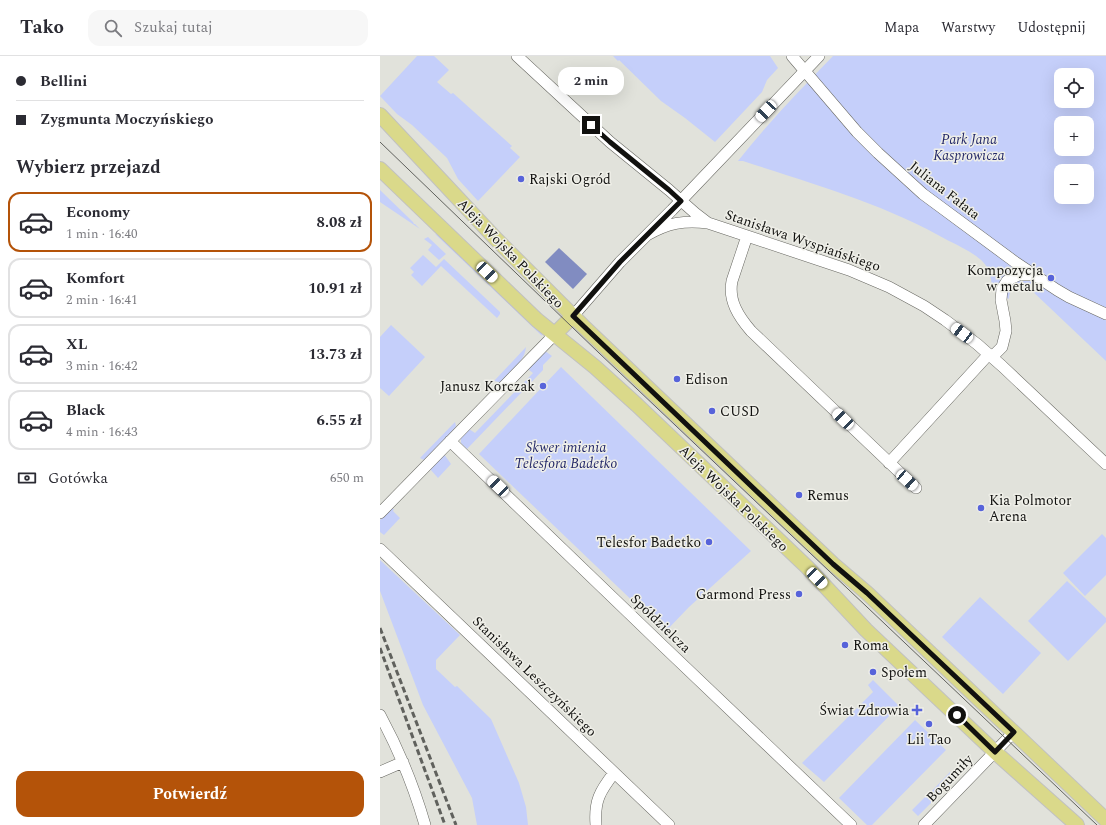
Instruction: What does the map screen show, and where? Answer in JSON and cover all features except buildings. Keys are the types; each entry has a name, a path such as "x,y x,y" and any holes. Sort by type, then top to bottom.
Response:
{"main road":[{"name":"Aleja Wojska Polskiego","path":"380,115 495,238 573,316 833,564 867,593 1106,820"},
{"name":"Aleja Wojska Polskiego","path":"380,169 518,302 554,334 595,367 642,410 807,568 866,630 995,752 1077,825"},
{"path":"554,334 573,316"}],"street":[{"name":"Stanisława Wyspiańskiego","path":"517,56 610,142 669,190 699,217 714,225"},
{"name":"Juliana Fałata","path":"792,56 857,132 923,194 1015,262 1057,290 1106,314"},
{"path":"573,316 620,262 681,201 819,56"},
{"name":"Stanisława Wyspiańskiego","path":"647,234 679,222 697,222 714,225 843,267 889,287 935,313 972,340 1106,464"},
{"path":"747,236 731,288 734,304 740,317 751,331 916,488"},
{"path":"889,463 991,356 1002,347 1006,331 1006,321 1001,300 1002,289 1007,281 1019,275 1036,275"},
{"path":"380,513 554,334"},
{"name":"Spółdzielcza","path":"450,441 851,825"},
{"name":"Stanisława Leszczyńskiego","path":"380,549 668,825"},
{"path":"380,715 403,762 425,825"},
{"path":"995,752 1014,732"},
{"name":"Bogumiły","path":"924,825 995,752"},
{"path":"380,772 403,762"},
{"path":"596,825 598,795 614,773"}],"green space":[{"path":"417,56 434,56 449,70 437,82 451,94 453,93 512,146 510,148 520,157 478,201 458,179 447,158 412,125 397,114 380,96"},
{"path":"613,56 770,56 778,68 767,80 762,92 715,142 661,101"},
{"name":"Park Jana Kasprowicza","path":"833,56 1106,56 1106,361 1029,288 1022,285 1015,287 1009,295 1009,299 993,290 990,275 985,265 976,256 962,248 925,228 874,205 796,178 743,161 738,161 796,94"},
{"path":"380,190 414,224 420,229 380,202"},
{"path":"435,234 442,236 541,331 542,336"},
{"path":"428,237 446,254 439,260 428,250 432,245 424,239"},
{"path":"423,255 436,267 444,259 500,312 497,318 441,266 422,286 411,275 414,272 410,268"},
{"path":"391,325 425,357 389,396 380,388 380,337"},
{"path":"526,347 523,357 513,370 502,381 494,381"},
{"path":"545,351 552,356 543,365 543,370 467,449 461,443 461,438 469,429 475,433 533,373 529,370 529,368"},
{"name":"Skwer imienia Telesfora Badetko","path":"561,367 751,551 689,607 665,632 479,454"},
{"path":"455,422 456,426 454,429 424,460 420,458"},
{"path":"444,454 451,464 438,478 430,469"},
{"path":"391,508 394,509 393,511 400,518 384,535 380,532 380,520"},
{"path":"1102,534 1106,538 1106,575 1085,596 1063,573"},
{"path":"380,560 460,635 436,660 436,669 455,687 457,686 491,719 519,783 526,807 528,825 477,825 472,798 423,705 380,591"},
{"path":"1067,581 1106,618 1106,622 1068,661 1028,621"},
{"path":"980,597 1041,653 1003,694 942,637"},
{"path":"873,680 899,706 824,782 802,763 873,692 868,685"},
{"path":"915,720 946,750 872,825 867,825 839,798"},
{"path":"950,772 956,777 935,799 929,794"},
{"path":"926,796 932,802 918,816 912,810"}],"shaded area":[{"path":"559,248 587,274 573,289 545,262"}],"tram line":[{"path":"380,142 599,353 1097,825"}],"railway":[{"path":"380,628 456,825"},
{"path":"380,648 445,825"}],"place":[{"name":"Rajski Ogród","path":"521,179"},
{"name":"Kompozycja w metalu","path":"1051,278"},
{"name":"Edison","path":"677,379"},
{"name":"Janusz Korczak","path":"543,386"},
{"name":"CUSD","path":"712,411"},
{"name":"Remus","path":"799,495"},
{"name":"Kia Polmotor Arena","path":"981,508"},
{"name":"Telesfor Badetko","path":"709,542"},
{"name":"Garmond Press","path":"799,594"},
{"name":"Roma","path":"845,645"},
{"name":"Społem","path":"873,672"},
{"name":"Świat Zdrowia","path":"917,710"},
{"name":"Lii Tao","path":"929,724"}],"route":[{"path":"591,125 681,201 620,262 573,316 833,564 867,593 1014,732 995,752 957,715"}]}
